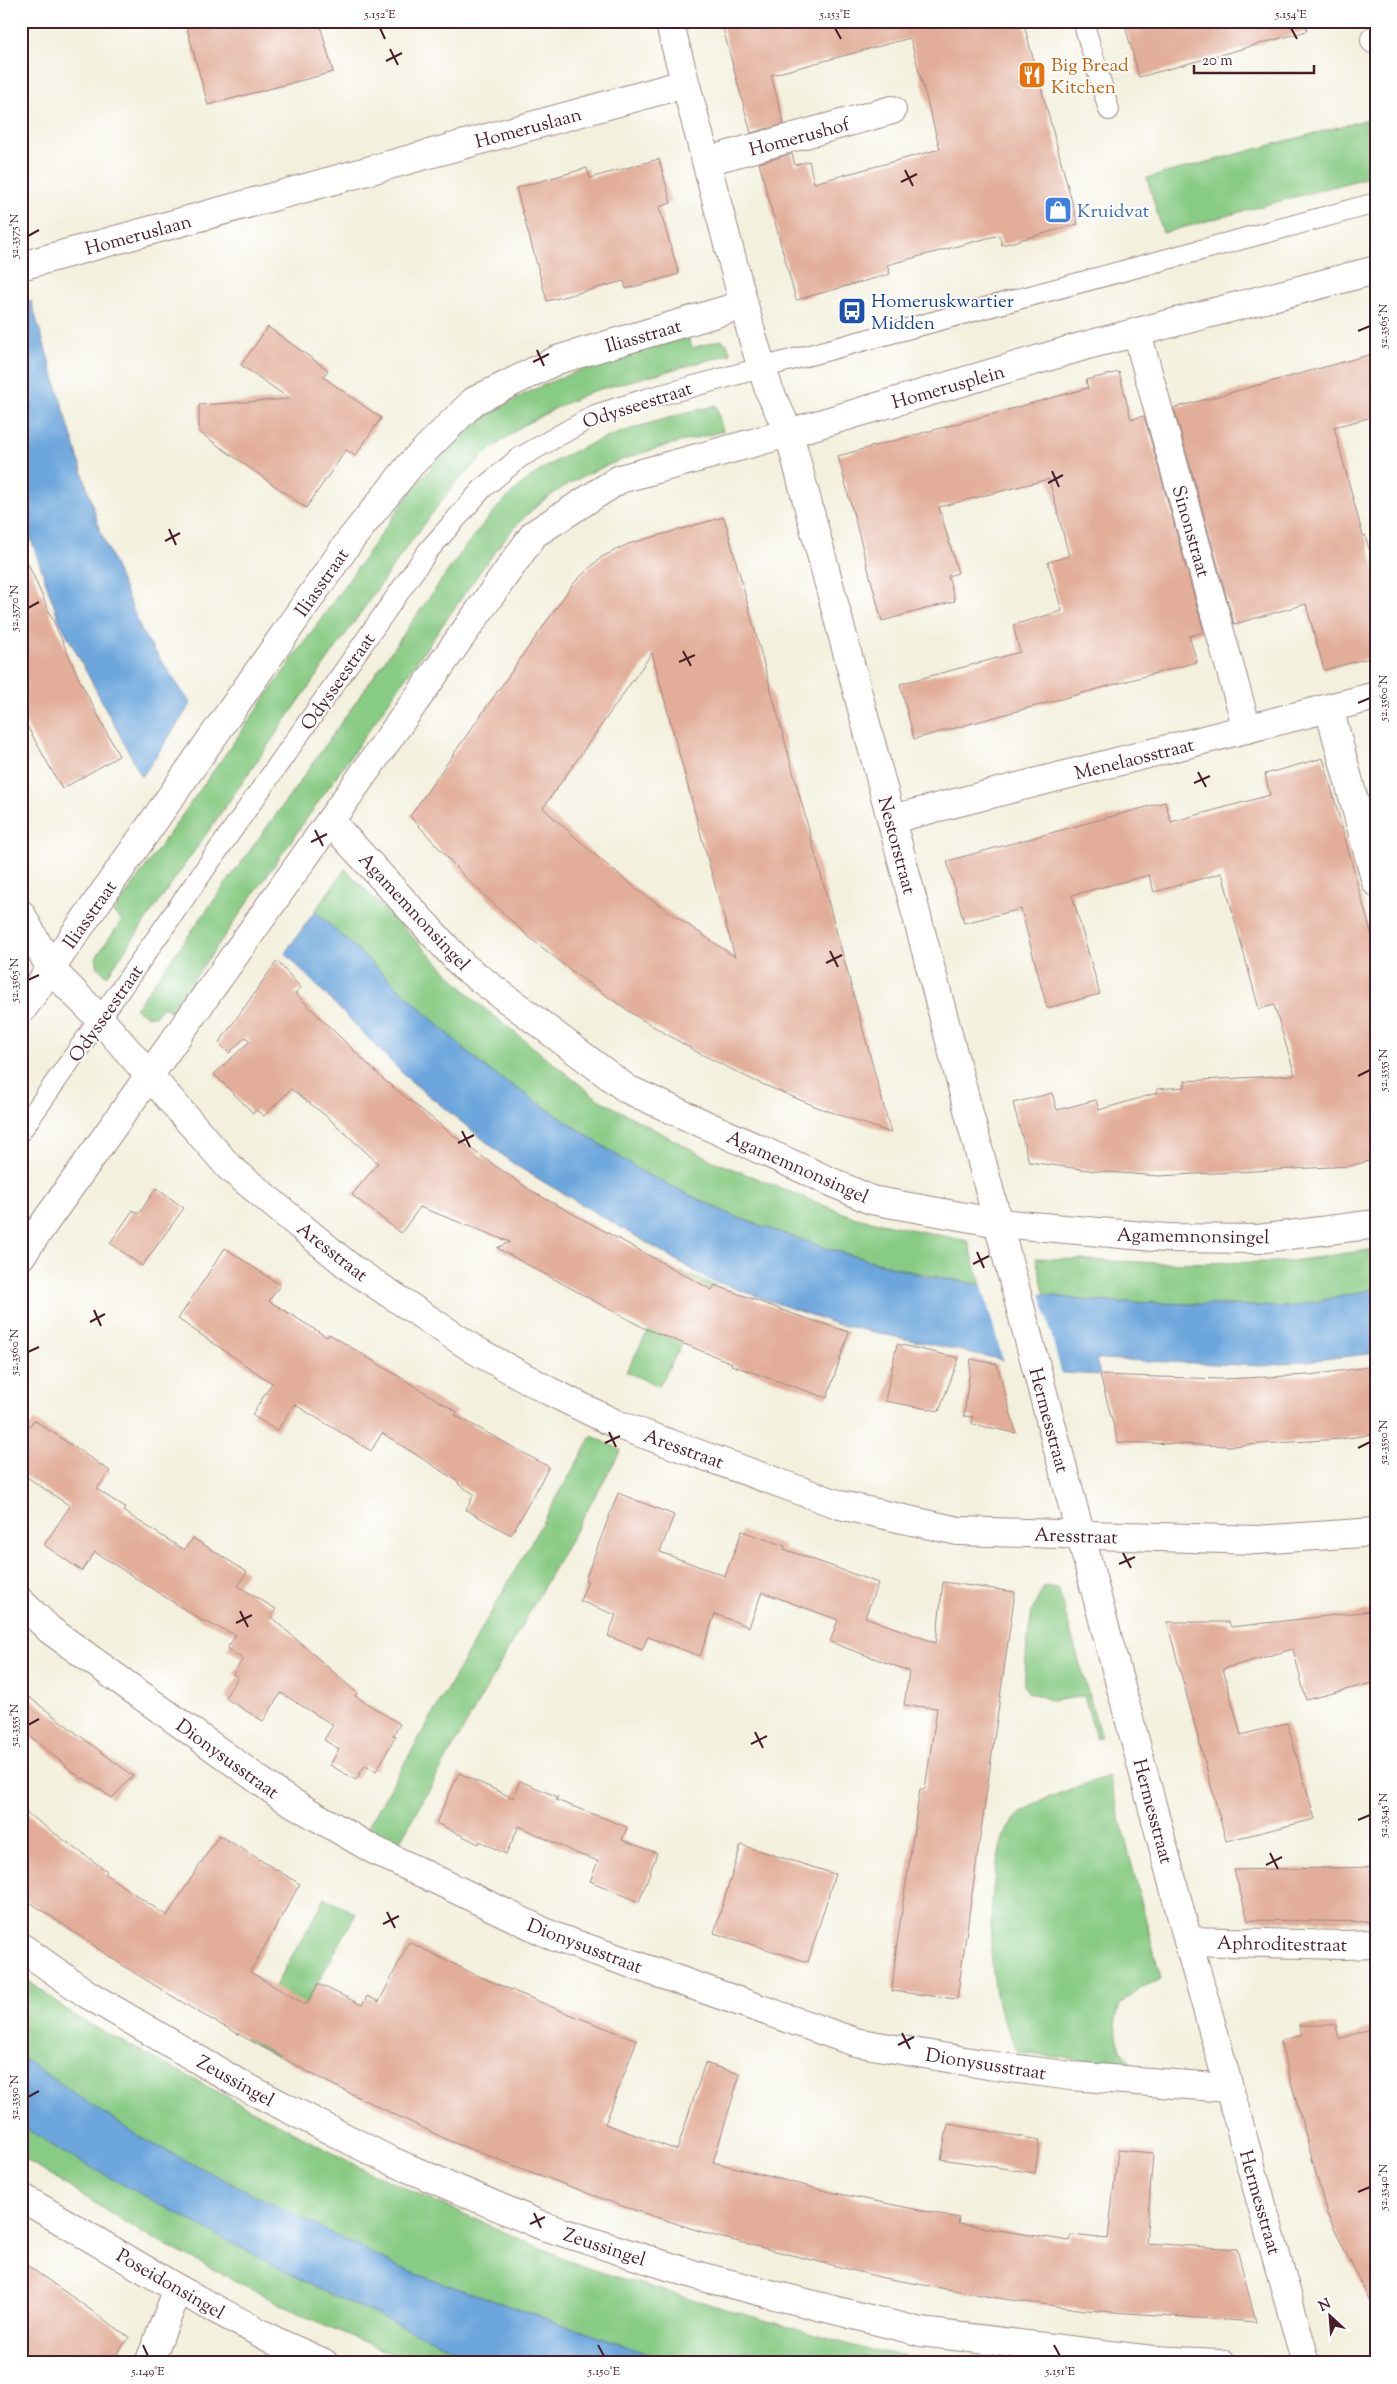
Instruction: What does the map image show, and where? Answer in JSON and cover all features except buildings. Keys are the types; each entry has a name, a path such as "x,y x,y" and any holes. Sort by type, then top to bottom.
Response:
{"street":[{"path":"669,21 743,305 769,390 789,432"},
{"name":"Homeruslaan","path":"21,266 684,84"},
{"name":"Homerushof","path":"707,161 892,110"},
{"name":"Homerusplein","path":"330,821 534,534 620,479 1084,346 1376,270"},
{"name":"Iliasstraat","path":"21,1011 351,539 411,464 474,401 556,360 743,305"},
{"name":"Sinonstraat","path":"1137,333 1247,729"},
{"name":"Nestorstraat","path":"789,432 1008,1258"},
{"name":"Menelaosstraat","path":"892,819 1376,696"},
{"path":"1329,708 1376,882"},
{"path":"21,1256 330,821"},
{"name":"Agamemnonsingel","path":"330,821 463,966 627,1089 871,1200 999,1223 1166,1238 1248,1239 1376,1224"},
{"name":"Aresstraat","path":"21,914 51,969 100,1019 229,1166 351,1268 475,1350 549,1391 616,1424 840,1505 958,1531 1257,1540 1376,1532"},
{"name":"Hermesstraat","path":"1008,1258 1188,1941 1306,2363"},
{"name":"Dionysusstraat","path":"21,1602 50,1630 280,1796 374,1850 555,1937 856,2042 988,2065 1071,2076 1228,2088"},
{"name":"Aphroditestraat","path":"1188,1941 1342,1946 1376,1944"},
{"name":"Zeussingel","path":"21,1947 87,1994 238,2083 387,2159 543,2226 699,2276 921,2332 1152,2360 1220,2363"},
{"name":"Poseidonsingel","path":"21,2197 178,2289 277,2342 324,2363"},
{"path":"149,2363 178,2289"}],"lane":[{"path":"1083,21 1108,110"},
{"name":"Odysseestraat","path":"21,1131 428,551 483,488 519,458 595,415 761,366 1376,203"}],"green space":[{"path":"1376,117 1376,175 1163,233 1147,178"},
{"path":"688,337 692,348 721,340 727,344 731,354 593,391 564,404 522,426 485,454 456,482 401,555 107,976 98,968 96,957 122,920 113,913 415,486 444,453 462,435 487,416 541,386 569,374 628,354"},
{"path":"716,405 723,431 637,455 582,477 557,491 533,509 512,530 479,573 171,1012 163,1006 155,1016 148,1016 135,1009 291,794 464,548 505,499 534,475 557,460 582,448 635,428"},
{"path":"345,869 479,1004 598,1099 713,1161 856,1218 968,1241 981,1285 913,1272 829,1249 733,1216 642,1172 483,1066 315,911"},
{"path":"1376,1249 1376,1289 1290,1307 1088,1301 1045,1295 1036,1258 1159,1263 1285,1262"},
{"path":"680,1272 715,1285 659,1386 626,1372"},
{"path":"592,1436 621,1450 399,1843 368,1827"},
{"path":"1044,1586 1058,1588 1101,1737 1096,1738 1084,1696 1053,1701 1028,1692 1024,1686 1032,1611"},
{"path":"1109,1776 1161,1979 1138,1989 1120,2004 1115,2025 1120,2050 1133,2065 1018,2053 998,2004 992,1965 992,1901 1002,1841 1012,1824 1026,1809 1061,1792"},
{"path":"325,1898 356,1914 277,2056 245,2039"},
{"path":"21,1975 76,2017 371,2173 586,2268 864,2349 953,2363 413,2363 304,2316 144,2234 21,2157"}],"water":[{"path":"31,301 100,530 143,634 191,704 142,777 59,620 21,510 21,304"},
{"path":"315,911 483,1066 642,1172 733,1216 829,1249 925,1276 1088,1301 1290,1307 1376,1289 1376,1353 1264,1366 1096,1359 1100,1375 1064,1373 836,1324 708,1279 515,1165 407,1078 285,953"},
{"path":"21,2057 141,2138 405,2270 652,2355 682,2363 494,2363 456,2350 316,2288 66,2154 21,2125"}],"pier":[{"path":"981,1282 1040,1292 1062,1375 1003,1361"}],"place":[{"name":"Big Bread Kitchen","path":"1032,75"},
{"name":"Kruidvat","path":"1058,210"},
{"name":"Homeruskwartier Midden","path":"852,311"}]}
